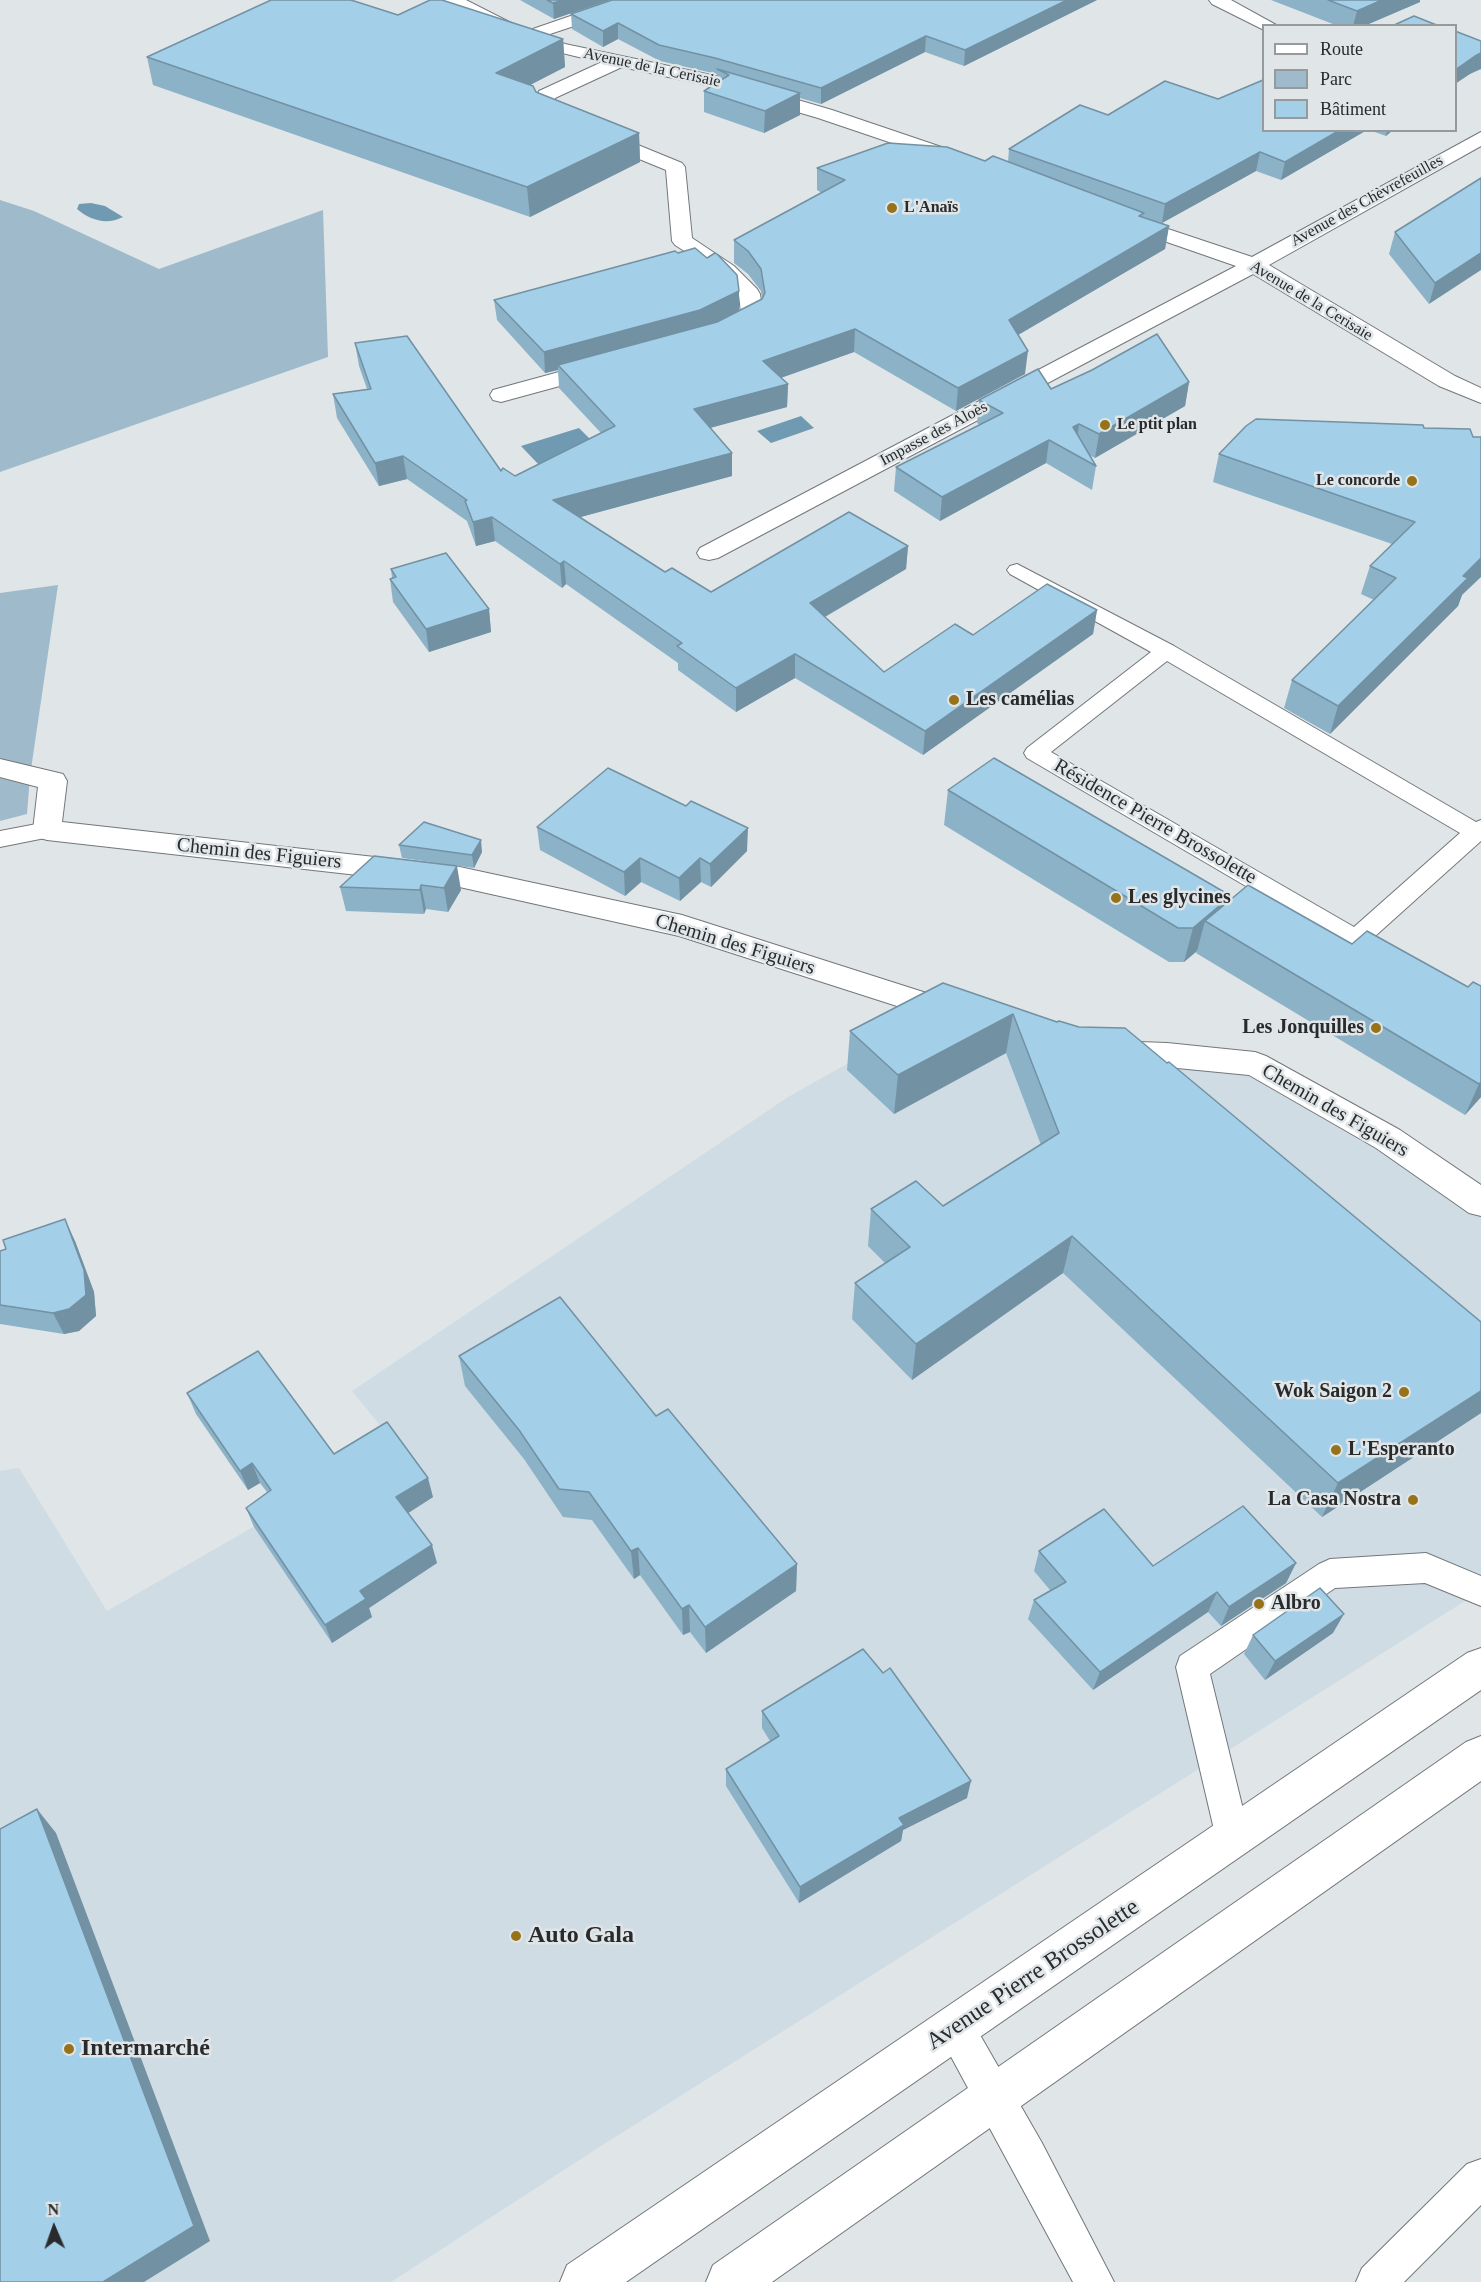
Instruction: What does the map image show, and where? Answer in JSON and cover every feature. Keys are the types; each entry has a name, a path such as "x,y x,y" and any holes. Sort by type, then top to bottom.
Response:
{"street":[{"name":"Avenue de la Cerisaie","path":"453,0 525,37 560,48 733,87 893,136 979,166"},
{"path":"525,37 634,0"},
{"path":"1218,0 1266,24"},
{"path":"1245,13 1264,4"},
{"path":"619,61 546,95 546,114 675,167 682,241 726,270 749,294 752,316 709,338"},
{"name":"Avenue des Chèvrefeuilles","path":"1254,265 1475,134"},
{"name":"Avenue de la Cerisaie","path":"1108,215 1254,265 1447,381 1481,396"},
{"name":"Impasse des Aloès","path":"709,553 1254,265"},
{"path":"501,395 617,363"},
{"path":"0,768 52,781 47,830"},
{"name":"Chemin des Figuiers","path":"47,830 455,876 682,926 977,1021"},
{"name":"Chemin des Figuiers","path":"1083,1052 1167,1055 1255,1064 1388,1139 1481,1203"},
{"name":"Avenue Pierre Brossolette","path":"584,2282 1481,1667"},
{"path":"730,2282 1481,1756"}],"lane":[{"path":"1017,570 1166,651 1478,830 1356,939"},
{"name":"Résidence Pierre Brossolette","path":"1166,651 1035,753 1404,967"},
{"path":"0,839 47,830"},
{"path":"1233,1838 1192,1667 1330,1574 1426,1568 1481,1591"},
{"path":"955,2027 1094,2282"},
{"path":"1376,2282 1481,2178"}],"shaded area":[{"path":"91,203 105,206 123,217 111,221 99,220 77,209 79,204"},
{"path":"801,416 814,428 771,443 757,431"},
{"path":"579,428 598,447 539,465 521,446"},
{"path":"936,1014 1252,1071 1378,1144 1481,1215 1481,1591 601,2146 391,2282 0,2282 0,1471 19,1468 107,1611 396,1445 352,1391 788,1097"}],"green space":[{"path":"0,200 34,211 159,269 323,210 328,357 0,472"},
{"path":"58,585 30,776 27,814 0,821 0,593"}],"building":[{"path":"271,0 351,0 398,15 430,0 442,0 563,39 496,73 533,86 536,92 639,133 527,187 147,57"},
{"path":"547,0 563,0 553,3"},
{"path":"612,0 1067,0 965,50 926,36 821,88 715,58 659,45 618,23 603,31 571,14"},
{"path":"1328,0 1382,0 1357,11"},
{"path":"1414,16 1434,24 1396,24"},
{"path":"1457,32 1481,41 1481,53 1457,69"},
{"path":"717,69 800,93 765,111 704,91 729,75"},
{"path":"1262,80 1262,132 1337,132 1285,162 1260,152 1165,204 1009,149 1080,105 1108,115 1165,81 1218,99"},
{"path":"888,143 947,147 985,161 993,156 1144,213 1139,216 1169,226 1009,320 1028,351 958,388 855,329 763,361 788,384 694,409 732,453 553,500 665,572 672,568 711,592 849,512 908,546 810,603 884,672 955,624 973,635 1047,584 1097,610 925,731 795,654 736,688 677,646 682,643 564,561 560,564 492,517 473,522 465,501 467,500 403,456 375,463 333,394 371,389 355,343 407,336 501,471 503,468 515,476 615,426 558,365 717,322 762,299 765,293 761,269 748,251 734,240 845,180 817,168"},
{"path":"1481,178 1481,253 1435,283 1395,232"},
{"path":"695,248 707,258 715,253 718,255 737,275 739,291 700,310 544,352 494,300 675,251 678,253"},
{"path":"1157,334 1189,382 1099,434 1079,424 1073,427 1096,466 1049,440 942,497 896,467 1003,413 979,400 1038,369 1051,389 1092,370"},
{"path":"1256,419 1423,425 1424,428 1470,429 1473,437 1481,437 1481,558 1463,576 1468,578 1338,706 1292,680 1396,578 1370,566 1415,522 1219,454"},
{"path":"446,553 489,609 426,629 390,579 396,577 391,569"},
{"path":"994,758 1231,896 1193,928 1178,928 948,790"},
{"path":"608,768 686,806 691,801 748,828 710,864 700,858 679,878 640,858 624,872 537,827"},
{"path":"424,822 481,840 472,855 399,845"},
{"path":"374,856 457,866 444,888 421,885 420,890 340,887"},
{"path":"1248,885 1352,944 1367,931 1468,987 1473,982 1481,986 1481,1082 1479,1084 1205,921"},
{"path":"943,983 1057,1022 1079,1027 1125,1028 1167,1063 1169,1062 1481,1322 1481,1391 1338,1483 1072,1236 916,1344 855,1283 910,1247 871,1209 916,1181 943,1206 1059,1133 1013,1014 898,1075 850,1031"},
{"path":"65,1219 84,1270 86,1295 69,1309 53,1313 0,1305 0,1251 6,1249 3,1240"},
{"path":"560,1297 656,1416 668,1409 797,1564 705,1627 689,1605 682,1609 638,1548 631,1551 589,1492 559,1489 519,1430 459,1356"},
{"path":"258,1351 334,1454 387,1422 428,1478 396,1497 432,1545 360,1591 366,1599 325,1625 246,1508 271,1490 252,1463 240,1471 187,1393"},
{"path":"1243,1506 1296,1563 1229,1607 1217,1592 1100,1672 1034,1600 1066,1582 1039,1551 1104,1509 1153,1566"},
{"path":"1320,1588 1344,1614 1275,1661 1253,1635"},
{"path":"863,1649 883,1673 890,1668 971,1781 899,1818 904,1825 800,1887 726,1769 779,1736 762,1711"},
{"name":"Intermarché","path":"37,1809 194,2226 103,2282 0,2282 0,1829"}],"place":[{"name":"L'Anaïs","path":"892,208"},
{"name":"Le ptit plan","path":"1105,425"},
{"name":"Le concorde","path":"1412,481"},
{"name":"Les camélias","path":"954,700"},
{"name":"Les glycines","path":"1116,898"},
{"name":"Les Jonquilles","path":"1376,1028"},
{"name":"Wok Saigon 2","path":"1404,1392"},
{"name":"L'Esperanto","path":"1336,1450"},
{"name":"La Casa Nostra","path":"1413,1500"},
{"name":"Albro","path":"1259,1604"},
{"name":"Auto Gala","path":"516,1936"},
{"name":"Intermarché","path":"69,2049"}]}
